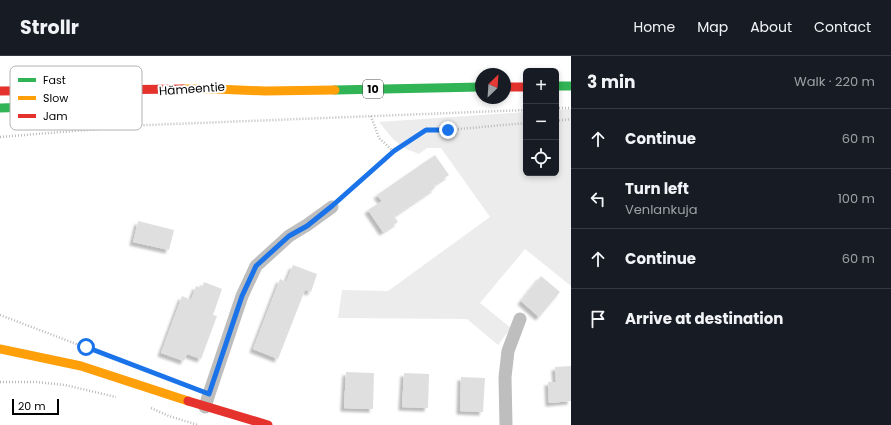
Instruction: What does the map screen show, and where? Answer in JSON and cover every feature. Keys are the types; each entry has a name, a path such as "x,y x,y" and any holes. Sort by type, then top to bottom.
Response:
{"main road":[{"path":"559,86 571,86"},
{"name":"Hämeentie","path":"142,90 216,89 265,91 475,87"},
{"path":"511,87 523,87"},
{"name":"Hämeentie","path":"0,91 10,91"},
{"name":"Hämeentie","path":"229,99 265,91"},
{"path":"0,108 10,108"},
{"path":"0,349 81,366 205,407 268,425"}],"street":[{"path":"205,407 242,296 256,266 289,236 307,226 332,206"},
{"path":"506,425 505,377 508,351 520,320"}],"path":[{"path":"559,108 571,108"},
{"path":"142,126 523,110"},
{"path":"371,116 379,138 394,151"},
{"path":"559,121 571,119"},
{"path":"332,206 394,151 426,130 448,130 523,123"},
{"path":"0,138 93,130"},
{"path":"0,315 115,358"},
{"path":"0,382 36,382 65,385 116,397"},
{"path":"150,408 198,425"}],"shaded area":[{"path":"571,109 571,286 525,249 480,303 511,328 498,345 467,319 338,318 342,290 388,291 490,217 441,148 427,148 419,154 404,148 393,139 379,122 523,112 523,176 559,176 559,110"}],"building":[{"path":"435,155 449,175 434,185 435,188 394,216 398,222 383,232 368,210 382,201 377,195"},
{"path":"138,221 174,230 169,250 133,242"},
{"path":"293,265 317,274 311,292 305,290 278,359 253,349 280,279 286,282"},
{"path":"541,276 560,292 539,317 521,301"},
{"path":"204,282 222,289 213,315 217,316 201,359 187,354 184,361 161,353 182,296 191,300 196,286 202,288"},
{"path":"571,366 571,401 549,403 548,382 556,382 555,367"},
{"path":"346,372 374,373 373,409 344,408"},
{"path":"404,373 429,374 428,408 402,407"},
{"path":"461,377 485,378 483,412 460,411"}],"traffic: fast":[{"path":"559,86 571,86"},
{"path":"335,90 475,87"},
{"path":"0,108 10,108"}],"traffic: slow":[{"path":"183,89 265,91 335,90"},
{"path":"0,349 81,366 188,401"}],"traffic: jam":[{"path":"511,87 523,87"},
{"path":"142,89 183,89"},
{"path":"0,91 10,91"},
{"path":"188,401 268,425"}],"route":[{"path":"86,347 209,394 242,296 256,266 289,236 307,226 332,206 394,151 426,130 448,130"}]}
